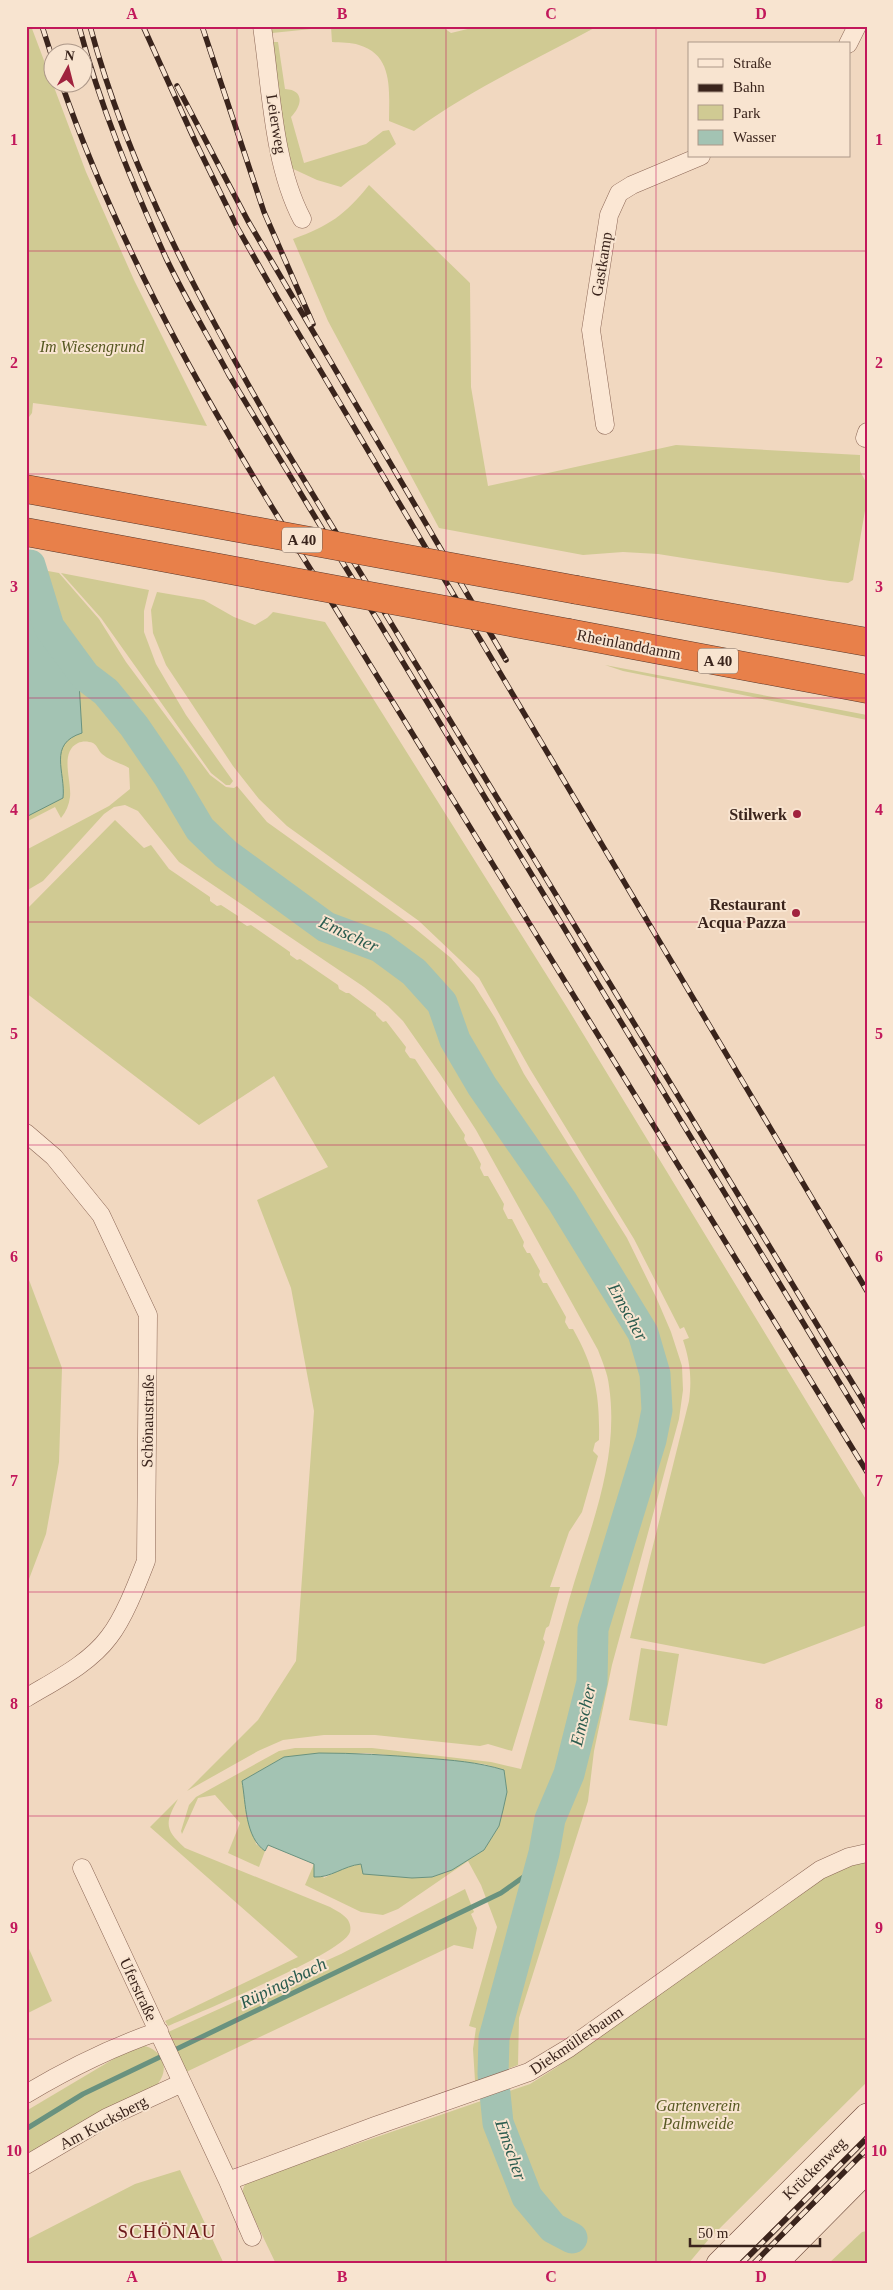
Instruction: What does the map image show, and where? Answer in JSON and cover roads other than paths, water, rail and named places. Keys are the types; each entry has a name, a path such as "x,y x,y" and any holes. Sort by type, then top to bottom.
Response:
{"highway":[{"name":"A 40","path":"26,489 867,642"},
{"name":"Rheinlanddamm","path":"26,532 867,689"}],"main road":[{"name":"Krückenweg","path":"719,2264 867,2116"},
{"path":"774,2264 867,2170"}],"street":[{"name":"Leierweg","path":"262,26 279,145 292,200 302,219"},
{"path":"849,42 857,26"},
{"name":"Gastkamp","path":"605,425 591,330 609,215 619,193 632,185 696,158"},
{"name":"Schönaustraße","path":"26,1133 54,1157 101,1215 148,1315 146,1561 136,1586 109,1638 80,1665 26,1698"},
{"name":"Diekmüllerbaum","path":"228,2181 529,2072 569,2048 820,1870 867,1853"},
{"name":"Uferstraße","path":"26,2094 127,2042 160,2035 82,1868"},
{"path":"160,2035 252,2237"},
{"name":"Am Kucksberg","path":"26,2165 178,2076"}],"water":[{"path":"26,590 37,627 68,673 79,682 82,733 71,738 61,752 63,798 26,817"},
{"path":"319,1753 372,1754 444,1760 474,1763 504,1770 507,1792 499,1826 484,1850 452,1870 432,1877 412,1878 363,1874 361,1864 326,1876 314,1877 314,1864 268,1845 265,1851 258,1845 250,1829 242,1781 284,1757"}],"waterway":[{"name":"Emscher","path":"30,565 49,627 85,676 106,692 134,726 169,777 200,829 226,854 326,927 380,947 414,972 442,1003 455,1040 482,1086 562,1201 643,1333 655,1374 657,1410 651,1440 593,1629 592,1682 569,1774 550,1819 544,1853 494,2038 493,2074 498,2123 527,2197 553,2228 572,2238"},
{"name":"Rüpingsbach","path":"26,2129 83,2094 501,1893 529,1873 544,1853"}],"railway":[{"path":"42,26 47,42"},
{"path":"79,26 107,115 141,201 173,273 229,375 867,1428"},
{"path":"90,26 126,135 148,188 197,291 252,392 867,1407"},
{"path":"143,26 195,141 237,227 278,299 867,1291"},
{"path":"202,26 264,212 313,324"},
{"path":"177,86 248,221 506,660"},
{"path":"65,92 87,151 147,285 217,415 867,1472"},
{"path":"741,2264 867,2138"},
{"path":"753,2264 867,2149"}],"place":[{"name":"Stilwerk","path":"797,814"},
{"name":"Restaurant Acqua Pazza","path":"796,913"}],"district":[{"name":"SCHÖNAU","path":"167,2231"}],"park label":[{"name":"Im Wiesengrund","path":"92,346"},
{"name":"Gartenverein Palmweide","path":"698,2114"}]}
